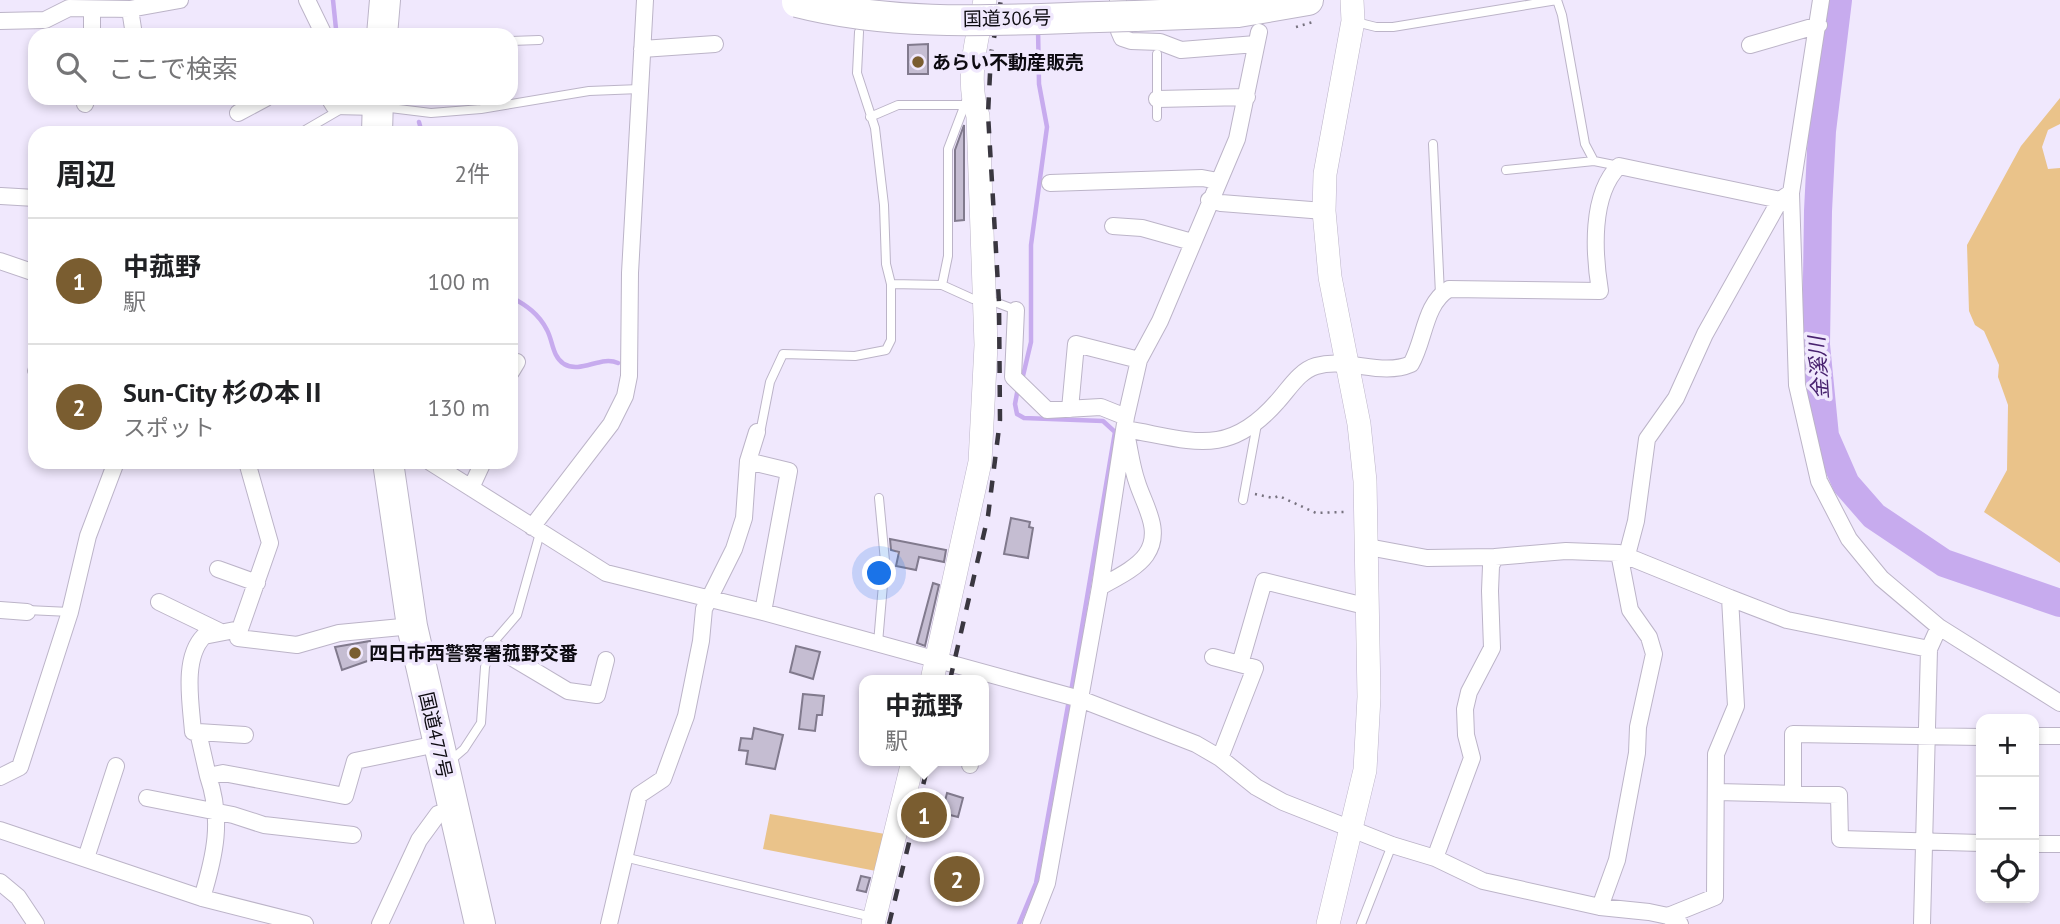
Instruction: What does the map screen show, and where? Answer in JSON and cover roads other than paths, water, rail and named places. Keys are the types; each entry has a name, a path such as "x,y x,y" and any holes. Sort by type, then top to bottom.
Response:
{"highway":[{"path":"383,28 385,0"},
{"name":"国道306号","path":"795,1 840,12 898,18 1127,8 1238,12 1308,0"},
{"name":"国道477号","path":"389,469 412,626 480,924"}],"street":[{"path":"0,21 45,20 69,8 131,9 180,0"},
{"path":"307,0 321,28"},
{"path":"536,530 611,424 625,396 629,376 630,273 645,0"},
{"path":"934,669 980,462 986,345 978,116 967,99 985,0"},
{"path":"1821,0 1819,25 1786,196 1797,385 1819,481 1849,539 1881,578 1939,626 2060,703"},
{"path":"1031,924 1047,883 1139,360 1160,321 1237,139 1258,38 1181,50 1160,42 1131,41 1122,38 1119,31 1127,8"},
{"path":"92,9 92,28"},
{"path":"131,9 133,28"},
{"path":"1328,924 1365,770 1369,697 1368,547 1359,424 1330,277 1324,211 1325,174 1353,11"},
{"path":"1750,45 1819,25"},
{"path":"642,49 715,44"},
{"path":"1157,99 1247,97"},
{"path":"238,113 253,105"},
{"path":"344,105 378,113"},
{"path":"1016,310 1013,377 1047,410 1101,407 1126,423 1216,442 1257,423 1306,370 1322,365 1348,365 1397,370 1411,364 1440,295 1449,289 1600,291 1595,236 1605,191 1619,166 1786,196"},
{"path":"1050,183 1202,178 1218,181"},
{"path":"0,204 0,196 28,198"},
{"path":"1609,913 1636,763 1638,727 1654,654 1649,637 1630,610 1623,554 1636,521 1647,439 1676,398 1705,334 1786,196"},
{"path":"1209,200 1324,211"},
{"path":"1113,226 1142,229 1192,242"},
{"path":"0,261 28,271"},
{"path":"1070,409 1076,344 1139,360"},
{"path":"1100,587 1139,561 1145,555 1151,540 1152,518 1136,480 1126,423"},
{"path":"608,924 639,795 663,779 686,716 708,597 737,539 744,518 748,461 757,432"},
{"path":"748,461 789,471 763,612"},
{"path":"0,778 20,767 71,612 88,536 113,469"},
{"path":"249,469 270,543 238,638 265,644 297,645 339,633 412,626"},
{"path":"441,469 606,573 708,597 878,643 934,669 973,675"},
{"path":"471,488 482,469"},
{"path":"1368,547 1427,558 1566,551 1623,554 1787,620 1929,649"},
{"path":"1435,858 1472,758 1465,734 1465,709 1469,692 1492,648 1490,591 1491,566 1495,556"},
{"path":"218,569 257,583"},
{"path":"1240,664 1264,581 1369,607"},
{"path":"989,678 1080,699 1180,737 1220,758 1256,787 1283,802 1391,845 1435,858 1483,881 1609,913 1674,920 1715,897 1716,754 1736,706 1730,598"},
{"path":"159,602 221,632"},
{"path":"0,610 27,612"},
{"path":"1922,924 1929,649 1939,626"},
{"path":"240,629 204,636 194,651 191,699 193,732 245,735"},
{"path":"491,645 568,691 587,694 597,695 606,660"},
{"path":"1213,657 1255,668 1220,758"},
{"path":"198,732 218,812 213,862 202,898"},
{"path":"1793,793 1793,734 1976,737"},
{"path":"2039,736 2060,736"},
{"path":"208,776 223,773 345,796 355,761 440,756"},
{"path":"86,858 116,766"},
{"path":"874,921 912,766"},
{"path":"1717,792 1839,795 1840,839 1976,843"},
{"path":"147,798 218,812 264,825 353,835"},
{"path":"380,924 419,840 438,814 453,810"},
{"path":"0,830 202,898 305,924"},
{"path":"2039,844 2060,844"},
{"path":"0,882 19,897 36,924"}],"lane":[{"path":"1353,11 1376,27 1393,27 1557,0 1585,144 1594,160"},
{"path":"757,432 761,428 770,382 783,354 855,356 886,350 891,340 891,284 886,264 876,135 857,73 859,32"},
{"path":"518,41 539,40"},
{"path":"1157,54 1157,117"},
{"path":"518,103 589,91 640,89"},
{"path":"870,117 898,105 967,99 948,149 948,256 942,285"},
{"path":"308,126 334,105"},
{"path":"378,113 431,113 505,105"},
{"path":"1433,144 1440,295"},
{"path":"1506,170 1594,160 1619,166"},
{"path":"891,284 942,285 973,299 984,298 1016,310"},
{"path":"1244,496 1257,423"},
{"path":"878,643 885,561 879,498"},
{"path":"440,756 464,749 481,723 485,667 491,645 517,615 536,530"},
{"path":"27,612 27,607 71,612"},
{"path":"1361,924 1391,845"},
{"path":"624,858 874,921"}],"waterway":[{"path":"333,0 336,28"},
{"name":"金溪川","path":"1838,0 1822,131 1818,211 1816,345 1825,436 1846,484 1874,516 1944,563 2060,603"},
{"path":"1022,380 1031,342 1031,245 1047,127 1039,84 1038,28"},
{"path":"419,122 420,126"},
{"path":"518,301 544,324 557,357 564,364 577,367 605,361 618,363"},
{"path":"1018,388 1015,404 1017,414 1024,418 1103,421 1115,432 1071,692"},
{"path":"1019,924 1036,883 1069,700"}],"railway":[{"path":"951,675 988,516 1000,420 999,302 988,114 991,54 1001,0"},
{"path":"889,924 928,766"}],"place":[{"name":"あらい不動産販売","path":"918,62"},
{"name":"四日市西警察署菰野交番","path":"355,653"},
{"name":"中菰野","path":"924,815"},
{"name":"Sun-City 杉の本Ⅱ","path":"957,879"}]}
